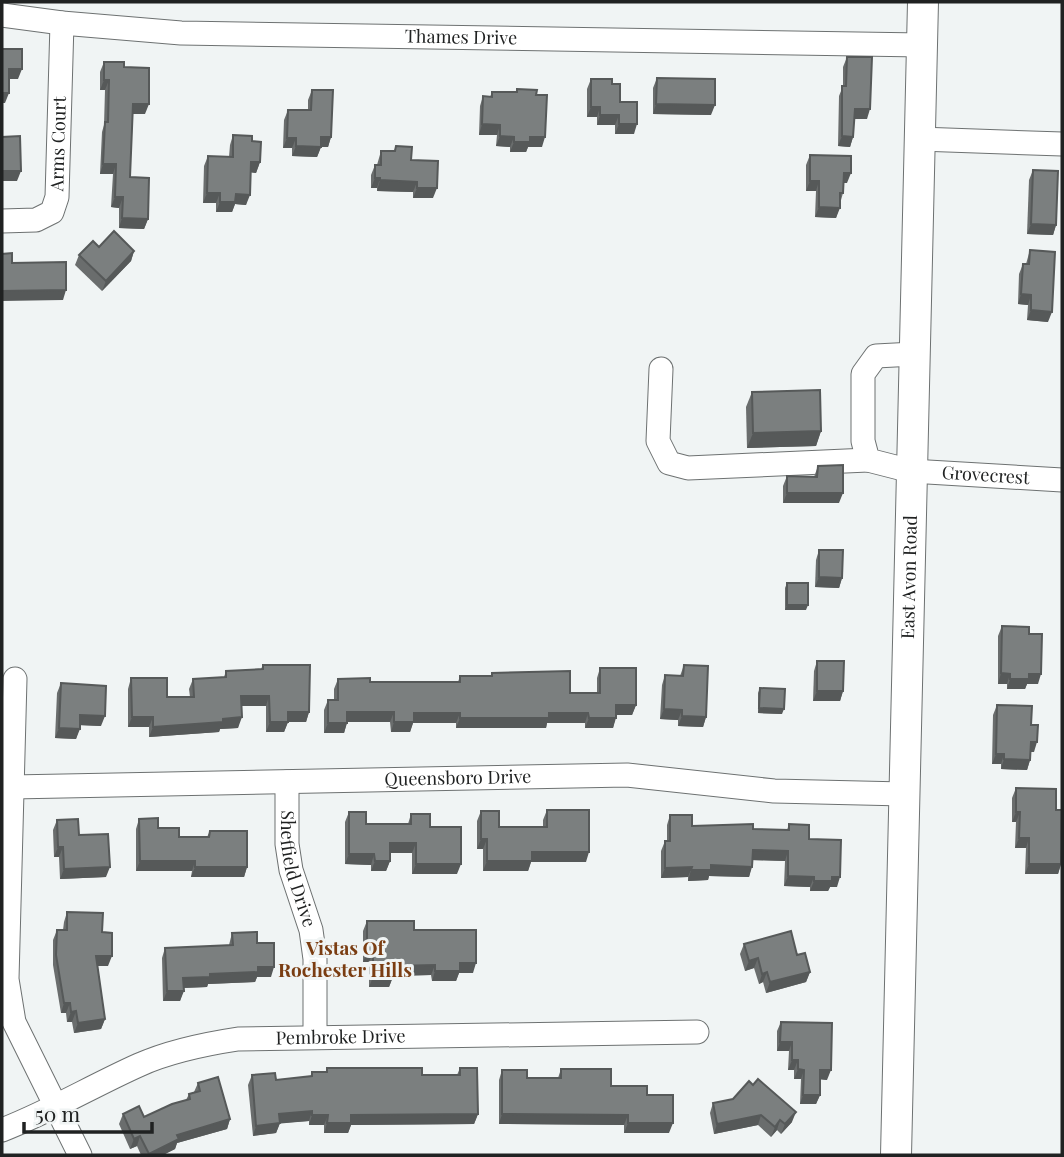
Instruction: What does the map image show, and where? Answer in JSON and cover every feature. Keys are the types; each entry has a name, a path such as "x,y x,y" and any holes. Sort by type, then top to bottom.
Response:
{"main road":[{"name":"East Avon Road","path":"897,1155 923,2"}],"street":[{"name":"Thames Drive","path":"2,15 181,33 922,45"},
{"name":"Arms Court","path":"2,221 36,220 52,212 57,197 62,23"},
{"path":"919,139 1062,144"},
{"path":"868,460 863,441 863,374 876,356 914,354"},
{"name":"Grovecrest","path":"661,369 658,441 669,463 699,468 868,460 911,471 1062,480"},
{"path":"15,679 6,979 14,1022 80,1155"},
{"name":"Queensboro Drive","path":"12,787 627,775 775,791 904,793"},
{"name":"Sheffield Drive","path":"287,782 287,844 291,870 311,930 315,959 315,1036"},
{"name":"Pembroke Drive","path":"2,1130 56,1107 141,1064 198,1045 238,1039 697,1031"}],"building":[{"path":"2,49 22,49 22,69 9,69 9,93 2,93"},
{"path":"847,57 872,57 870,109 855,109 853,137 842,136 842,86 846,86"},
{"path":"104,62 124,62 124,67 149,68 149,104 133,104 130,177 149,178 148,219 122,218 123,197 115,197 116,164 103,164 109,80 104,80"},
{"path":"657,78 715,79 715,105 656,104"},
{"path":"591,79 612,79 612,84 620,84 620,102 637,102 637,124 619,124 619,115 600,115 600,107 591,107"},
{"path":"517,89 537,90 536,95 547,95 545,137 530,137 530,142 514,142 514,137 500,136 500,125 482,124 483,96 492,97 492,92 517,92"},
{"path":"312,90 333,90 331,137 321,137 321,147 296,146 296,138 287,138 288,110 311,110"},
{"path":"233,135 252,136 252,141 261,142 260,162 251,162 250,195 236,194 235,202 220,202 220,193 207,193 208,156 233,157"},
{"path":"20,136 21,171 2,171 2,137"},
{"path":"396,146 412,147 411,160 438,161 437,188 417,188 417,182 375,178 375,165 381,165 381,151 395,151"},
{"path":"810,155 851,156 851,173 844,173 840,208 819,207 819,181 810,181"},
{"path":"1033,170 1058,171 1056,225 1031,224"},
{"path":"114,231 134,251 106,281 79,255 93,241 99,247"},
{"path":"1030,250 1055,252 1052,312 1031,310 1031,295 1021,294 1023,264 1029,264"},
{"path":"12,253 12,263 66,262 66,290 2,291 2,254"},
{"path":"820,390 821,431 753,433 752,392"},
{"path":"843,465 843,493 787,493 787,476 817,477 818,466"},
{"path":"819,550 843,550 842,578 819,577"},
{"path":"787,583 808,583 808,605 787,605"},
{"path":"1002,626 1029,627 1029,634 1042,634 1041,674 1029,674 1029,679 1010,679 1010,674 1001,673"},
{"path":"817,661 844,661 843,691 817,691"},
{"path":"263,665 310,665 309,712 288,712 288,722 270,722 269,696 241,696 242,717 223,719 223,722 153,727 153,717 132,717 131,678 167,678 167,697 194,697 193,679 226,677 226,671 263,669"},
{"path":"684,665 708,666 706,717 682,716 682,710 664,709 665,675 683,676"},
{"path":"600,668 636,668 636,705 616,705 616,718 589,718 588,713 549,713 549,718 460,718 460,713 414,713 414,722 394,722 394,712 347,712 347,723 328,723 328,700 338,700 338,679 370,678 370,682 460,682 460,676 570,671 570,693 600,693"},
{"path":"61,683 106,686 105,716 80,715 80,729 59,728"},
{"path":"760,688 785,689 784,709 759,708"},
{"path":"997,705 1032,706 1031,725 1038,725 1037,742 1031,742 1030,760 1004,759 1004,754 996,754"},
{"path":"1016,788 1056,789 1056,810 1062,810 1061,864 1029,864 1029,838 1019,838 1020,812 1016,812"},
{"path":"547,810 589,810 589,852 532,852 532,861 487,861 487,839 481,839 481,811 499,811 499,827 547,827"},
{"path":"349,812 366,812 366,824 411,824 411,814 430,814 430,827 461,827 461,864 416,864 416,843 390,843 390,861 375,861 374,854 349,854"},
{"path":"670,815 692,815 692,826 753,824 753,829 789,830 789,824 809,825 809,839 841,840 840,877 832,877 832,881 814,881 814,877 788,876 788,851 753,850 752,867 711,865 711,870 691,870 692,867 665,868 665,841 670,841"},
{"path":"158,818 158,828 179,828 179,837 209,837 210,831 247,831 247,867 195,867 195,861 140,861 139,819"},
{"path":"78,819 79,835 108,834 110,867 64,869 63,847 58,847 57,820"},
{"path":"67,912 103,913 102,932 112,933 112,956 96,956 105,1019 78,1023 76,1011 71,1012 70,1003 64,1003 56,955 57,930 67,930"},
{"path":"367,921 414,921 414,930 476,930 476,963 460,963 460,971 435,971 435,965 393,966 393,977 373,977 373,952 367,952"},
{"path":"791,931 797,955 805,953 810,972 770,982 767,972 762,974 758,958 749,961 744,944"},
{"path":"257,932 257,943 274,943 274,967 258,967 258,972 183,978 184,991 167,991 165,948 233,945 232,933"},
{"path":"781,1022 832,1023 831,1070 820,1070 820,1095 803,1095 804,1070 798,1069 798,1060 792,1060 792,1042 780,1042"},
{"path":"327,1068 422,1068 422,1075 460,1075 460,1068 477,1068 478,1114 351,1115 351,1123 327,1123 328,1115 312,1115 312,1111 279,1114 280,1123 256,1126 252,1075 275,1073 276,1080 312,1076 312,1072 327,1072"},
{"path":"561,1069 611,1069 611,1086 647,1086 647,1095 673,1095 673,1123 628,1123 628,1115 502,1114 502,1070 527,1070 527,1078 561,1078"},
{"path":"218,1077 230,1119 177,1135 179,1139 149,1154 140,1136 134,1139 123,1114 139,1106 144,1117 190,1099 189,1094 200,1091 198,1083"},
{"path":"758,1079 796,1112 785,1124 780,1120 775,1127 761,1115 717,1124 713,1103 733,1099 749,1081 753,1085"}],"district":[{"name":"Vistas Of Rochester Hills","path":"345,959"}]}
